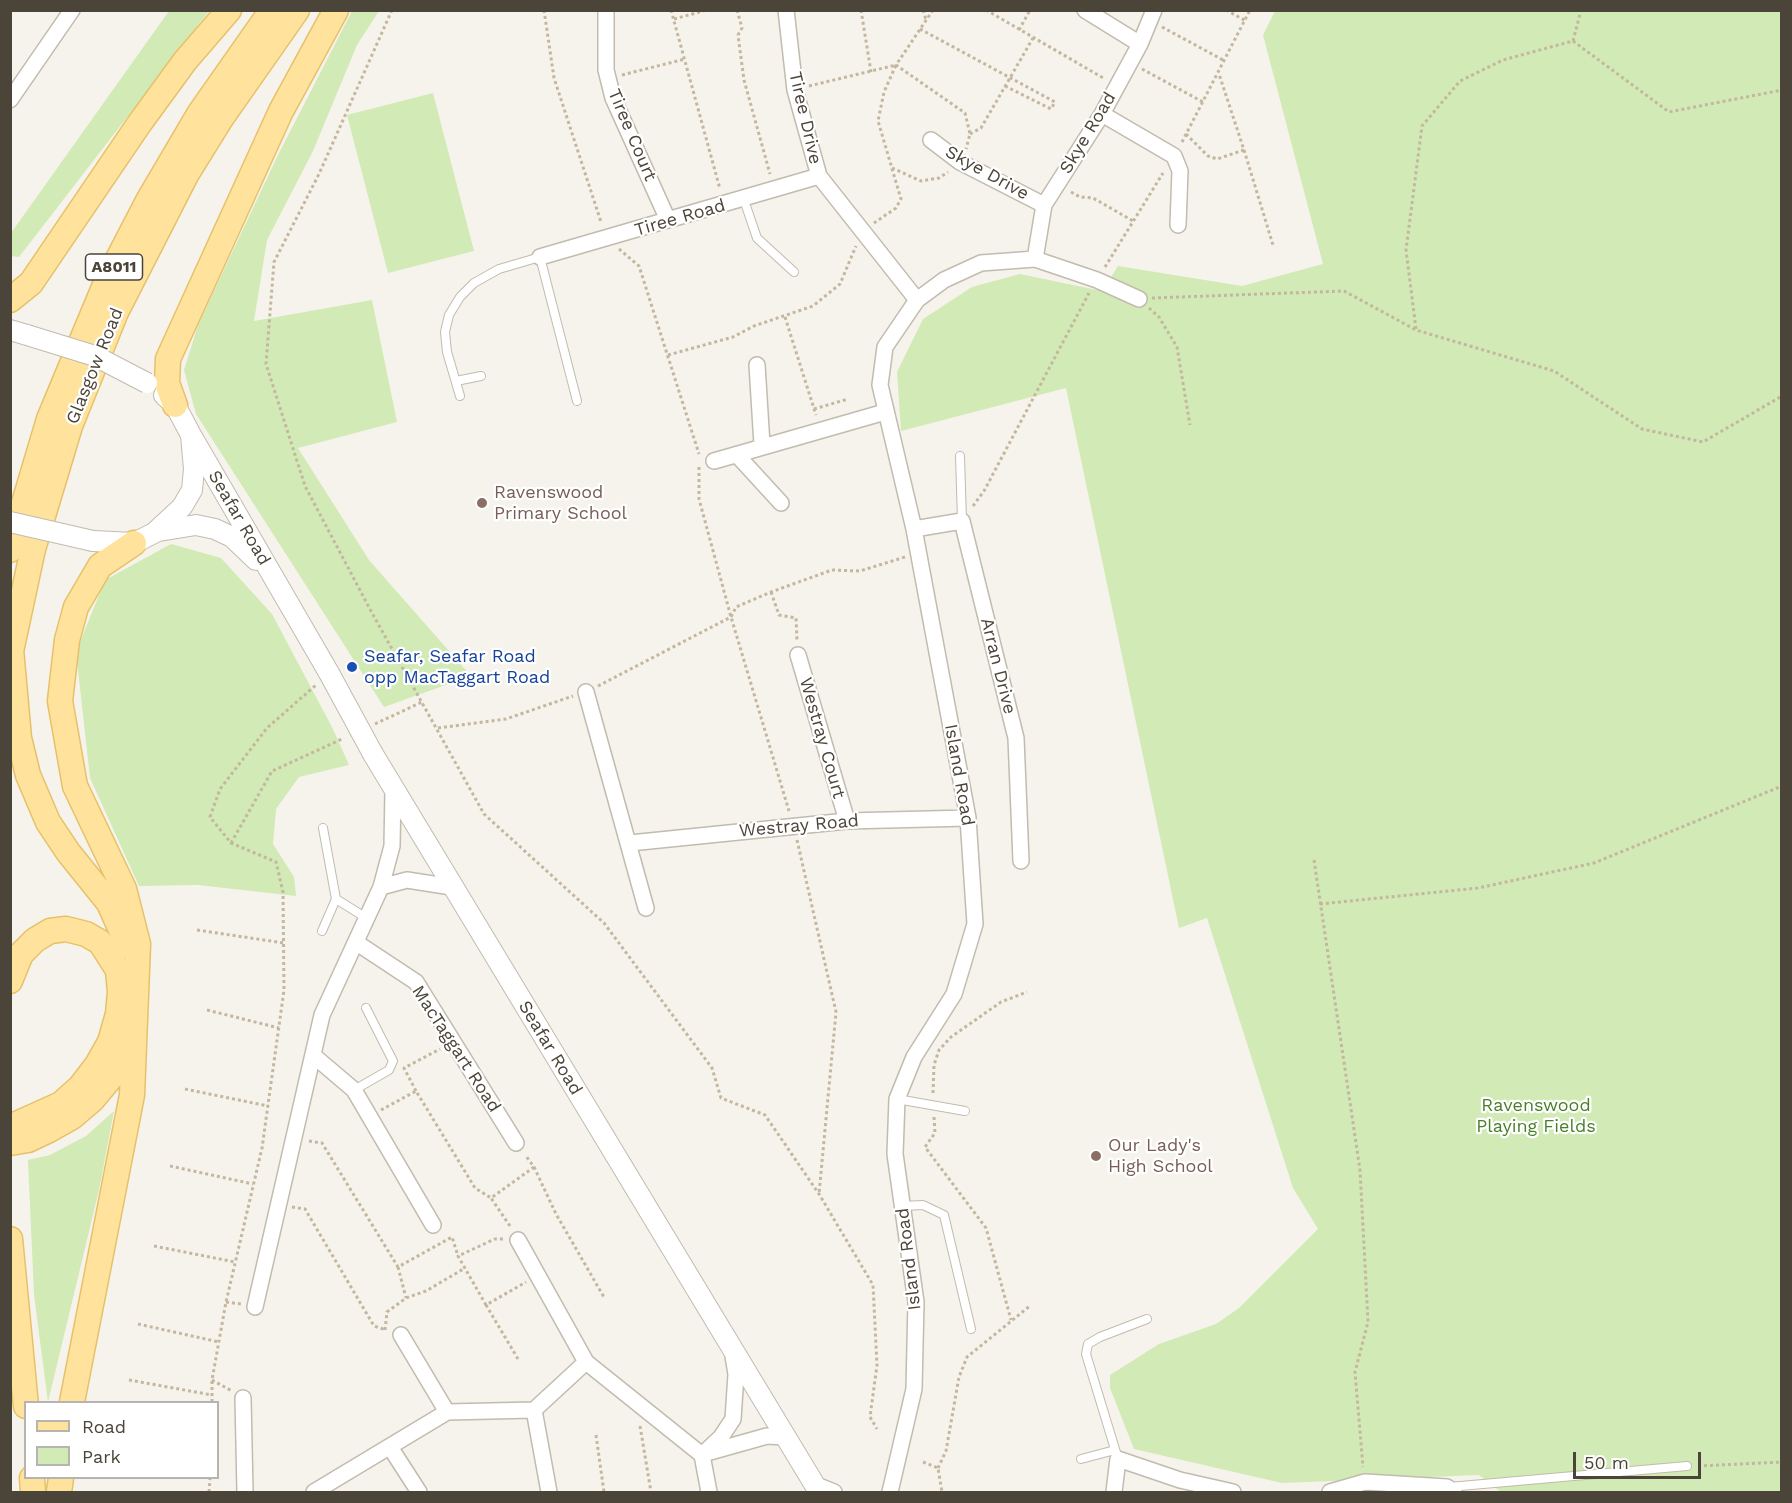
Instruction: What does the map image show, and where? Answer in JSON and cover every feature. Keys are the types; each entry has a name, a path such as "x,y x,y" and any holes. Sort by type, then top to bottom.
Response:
{"main road":[{"path":"10,300 31,283 185,61 229,10"},
{"name":"Glasgow Road","path":"10,550 36,458 64,378 126,242 199,114 272,10"},
{"name":"Glasgow Road","path":"136,965 108,903 48,822 28,775 18,738 11,652 33,549 70,426 116,312 186,175 222,117 297,10"},
{"path":"175,405 167,383 168,359 282,111 336,10"},
{"path":"72,1401 132,1095 138,998 136,965 138,944 131,908 75,786 60,701 67,640 76,607 100,566 144,538"},
{"path":"10,981 21,954 35,940 50,931 66,929 86,934 100,942 118,970 120,992 118,1014 110,1042 97,1065 80,1087 61,1104 10,1127"},
{"path":"10,1143 28,1140 49,1130 72,1117 92,1100 113,1075 134,1035"},
{"path":"10,1239 26,1401"}],"street":[{"path":"10,100 72,10"},
{"name":"Tiree Court","path":"606,10 608,78 613,98 668,220"},
{"name":"Tiree Drive","path":"786,10 795,90 819,176 917,300"},
{"path":"1084,10 1140,44"},
{"name":"Skye Road","path":"1035,259 1044,205 1102,114 1140,44 1152,16"},
{"path":"1102,114 1174,156 1180,171 1178,225"},
{"name":"Skye Drive","path":"932,140 960,162 1044,205"},
{"name":"Tiree Road","path":"540,257 744,200 819,176"},
{"name":"Island Road","path":"874,1492 891,1488 914,1389 916,1302 895,1154 897,1099 914,1058 954,994 975,924 968,818 914,529 880,385 885,347 917,300 944,280 981,263 1035,259 1097,280 1138,299"},
{"path":"19,332 96,356 147,382 175,405"},
{"path":"757,365 762,445"},
{"name":"Seafar Road","path":"175,405 329,673 393,790 816,1488"},
{"path":"714,461 762,445 885,412"},
{"path":"144,538 182,507 192,490 195,469 191,435"},
{"path":"737,455 781,503"},
{"path":"914,529 962,521"},
{"name":"Arran Drive","path":"962,521 1016,738 1021,861"},
{"name":"Seafar Road","path":"10,522 93,541 144,538 196,525 215,529 232,537 249,552 287,600"},
{"name":"Westray Court","path":"798,655 847,820"},
{"path":"586,692 630,843 646,908"},
{"path":"255,1307 322,1015 368,919 381,887 392,846 393,790"},
{"name":"Westray Road","path":"630,843 847,820 968,818"},
{"path":"381,887 407,880 452,887"},
{"name":"MacTaggart Road","path":"357,943 416,982 516,1143"},
{"path":"314,1056 354,1090 433,1225"},
{"path":"519,1240 586,1362 702,1455 709,1492"},
{"path":"401,1335 447,1412"},
{"path":"702,1455 722,1437 733,1419 736,1374 732,1351"},
{"path":"314,1492 447,1412 534,1410 586,1362"},
{"path":"243,1398 245,1492"},
{"path":"534,1410 549,1492"},
{"path":"702,1455 767,1436 785,1437"},
{"path":"390,1447 419,1492"},
{"path":"1114,1492 1117,1455 1180,1480 1233,1492"},
{"path":"1330,1492 1365,1482 1451,1490"},
{"path":"816,1488 834,1492"}],"lane":[{"path":"744,200 757,238 794,272"},
{"path":"460,396 447,352 445,332 450,315 460,297 474,283 499,269 540,257 577,401"},
{"path":"456,381 481,376"},
{"path":"960,456 962,521"},
{"path":"322,931 336,899 323,828"},
{"path":"336,899 368,919"},
{"path":"354,1090 389,1070 393,1061 366,1008"},
{"path":"897,1099 965,1111"},
{"path":"903,1206 923,1205 944,1215 971,1329"},
{"path":"1081,1459 1117,1455 1086,1354 1088,1344 1147,1319"},
{"path":"1451,1490 1687,1466"}],"path":[{"path":"392,10 319,174 274,262 266,364 305,486 372,614 438,728 484,814 604,923 711,1068 721,1098 765,1115 819,1194 873,1285 877,1365 870,1417 877,1429"},
{"path":"544,10 554,78 606,238 639,266 699,452 699,499 731,617 794,824 836,1012 819,1194"},
{"path":"671,10 724,205"},
{"path":"674,19 707,10"},
{"path":"737,10 742,28 738,35 744,80 774,190"},
{"path":"861,10 870,72"},
{"path":"923,10 926,20"},
{"path":"668,355 733,337 754,326 813,306 840,284 862,230 896,208 901,200 878,121 884,92 896,65 933,10"},
{"path":"986,10 1117,86"},
{"path":"1019,30 1030,10"},
{"path":"1226,10 1246,21"},
{"path":"1573,40 1581,10"},
{"path":"1152,16 1225,62"},
{"path":"920,29 1055,102 1052,109 1005,86"},
{"path":"970,134 981,128 1033,38"},
{"path":"1573,40 1669,112 1782,90"},
{"path":"1416,330 1406,250 1422,126 1460,81 1503,60 1573,40"},
{"path":"608,78 685,59"},
{"path":"1130,63 1203,102"},
{"path":"795,90 896,65 965,113 970,134 960,162 939,178 921,181 892,168"},
{"path":"1219,74 1273,245"},
{"path":"1186,134 1208,156 1217,159 1244,150"},
{"path":"1057,184 1080,197 1094,198 1133,222"},
{"path":"1138,299 1344,291 1416,330 1554,370 1642,429 1703,442 1782,396"},
{"path":"1138,299 1159,317 1177,347 1190,425"},
{"path":"785,317 820,430"},
{"path":"814,410 848,399"},
{"path":"438,728 506,719 586,692 731,617 736,607 771,592 831,570 860,571 918,553"},
{"path":"771,592 779,615 796,618 798,655"},
{"path":"212,1401 212,1380 219,1342 254,1184 268,1106 284,990 284,943 283,892 276,862 231,843 210,817 220,789 267,728 329,673"},
{"path":"369,727 422,702"},
{"path":"231,843 272,771 347,736"},
{"path":"1320,904 1478,888 1594,863 1782,786"},
{"path":"1314,860 1360,1170 1368,1322 1355,1372 1365,1482"},
{"path":"197,930 284,943"},
{"path":"1011,1320 986,1228 925,1147 935,1133 934,1065 939,1050 951,1037 1001,1002 1027,992"},
{"path":"207,1010 279,1028"},
{"path":"453,1041 404,1068 476,1188 491,1198 519,1240"},
{"path":"185,1089 268,1106"},
{"path":"369,1116 416,1091"},
{"path":"294,1138 322,1143 398,1267 406,1298"},
{"path":"516,1143 534,1167 556,1214 605,1299"},
{"path":"170,1166 254,1184"},
{"path":"491,1198 534,1167"},
{"path":"278,1206 305,1209 374,1326 401,1335"},
{"path":"398,1267 452,1237 458,1256 518,1359"},
{"path":"458,1256 495,1239 519,1240"},
{"path":"154,1246 235,1262"},
{"path":"385,1330 387,1312 406,1298 426,1291 465,1268"},
{"path":"486,1305 538,1275"},
{"path":"942,1492 938,1468 946,1451 959,1377 967,1357 1031,1305"},
{"path":"138,1324 219,1342"},
{"path":"129,1380 212,1395"},
{"path":"212,1380 243,1398"},
{"path":"647,1411 640,1424 651,1492"},
{"path":"596,1435 604,1492"},
{"path":"923,1462 938,1468"},
{"path":"1687,1466 1782,1462"}],"green space":[{"path":"169,11 209,11 19,257 11,256 11,233"},
{"path":"352,11 379,11 357,45 313,151 267,240 254,321 372,300 397,422 298,448 369,560 471,676 384,707 196,414 184,370 198,325 278,155"},
{"name":"Ravenswood Playing Fields","path":"1275,11 1781,11 1781,1492 1501,1492 1479,1475 1282,1483 1134,1449 1110,1388 1110,1375 1159,1344 1216,1324 1239,1308 1318,1229 1293,1188 1207,918 1179,928 1066,388 901,431 897,372 923,319 972,287 1020,274 1102,291 1118,266 1242,286 1323,264 1263,35"},
{"path":"433,93 474,251 388,273 347,115"},
{"path":"171,544 221,558 272,614 333,729 349,765 299,777 276,809 273,844 294,877 296,896 198,885 139,886 90,778 76,652 105,580"},
{"path":"114,1111 99,1190 48,1401 34,1295 28,1160 50,1155 86,1136"}],"place":[{"name":"Ravenswood Primary School","path":"482,503"},
{"name":"Seafar, Seafar Road opp MacTaggart Road","path":"352,667"},
{"name":"Our Lady's High School","path":"1096,1156"}]}
